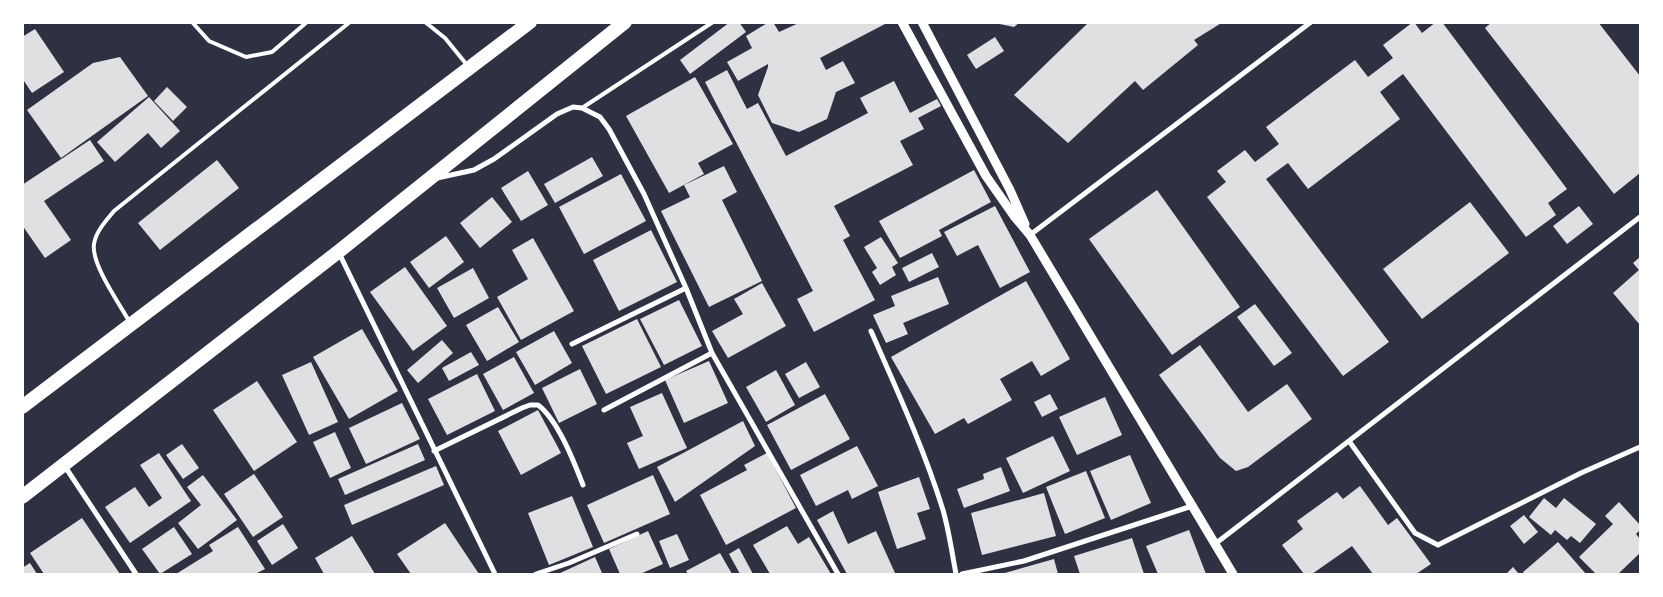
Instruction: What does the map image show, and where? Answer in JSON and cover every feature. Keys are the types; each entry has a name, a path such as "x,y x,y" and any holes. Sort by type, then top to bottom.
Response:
{"highway":[{"path":"22,407 530,22"},
{"path":"22,497 338,252 625,22"}],"street":[{"path":"902,22 986,176 1014,216 1029,233"},
{"path":"922,22 1010,190 1029,233 1233,574"},
{"path":"1029,233 1311,22"},
{"path":"427,180 474,170 494,159 557,114 573,107 582,108 600,117 609,129 644,194 686,288 712,353 838,574"},
{"path":"1215,544 1640,217"},
{"path":"338,252 495,574"},
{"path":"572,344 686,288"},
{"path":"872,331 915,433 934,484 944,513 956,574"},
{"path":"604,410 712,353"},
{"path":"434,451 522,408 538,405 555,426 575,464 583,485"},
{"path":"1349,441 1415,533 1438,545 1581,473 1640,446"},
{"path":"64,464 136,574"},
{"path":"962,574 1024,561 1192,506"},
{"path":"536,574 569,563 637,534"}],"lane":[{"path":"192,22 209,41 246,57 272,52 307,22"},
{"path":"296,22 301,28"},
{"path":"131,325 95,262 94,244 100,228 114,212 350,22"},
{"path":"425,22 445,38 470,68"},
{"path":"582,108 713,22"}],"building":[{"path":"730,22 739,22 746,32 690,74 680,60"},
{"path":"769,22 773,22 779,32 801,22 884,22 885,24 820,58 826,70 843,61 855,83 836,92 827,119 799,132 772,123 758,95 768,64 738,81 727,62 752,48 746,36"},
{"path":"990,22 1020,22 1014,27"},
{"path":"1089,22 1223,22 1194,40 1198,45 1143,90 1135,81 1068,143 1014,95"},
{"path":"1413,22 1422,33 1436,22 1442,22 1567,189 1548,203 1556,215 1526,237 1403,74 1380,92 1400,119 1308,189 1288,163 1266,179 1389,342 1343,376 1207,197 1226,182 1217,171 1245,150 1255,162 1279,144 1266,127 1355,60 1368,77 1393,58 1383,45"},
{"path":"1492,22 1598,22 1640,76 1640,173 1614,194 1485,28"},
{"path":"35,29 64,72 32,93 22,78 22,37"},
{"path":"995,37 1004,51 976,69 967,55"},
{"path":"120,57 148,96 61,158 27,110 93,63"},
{"path":"727,70 747,109 758,103 786,156 868,113 860,98 894,81 910,113 937,99 941,106 918,118 924,129 900,141 913,165 834,206 850,236 843,240 875,300 814,332 797,299 813,291 705,82"},
{"path":"695,77 733,144 698,163 704,174 669,193 626,116"},
{"path":"167,87 187,107 173,121 154,101"},
{"path":"149,97 180,131 161,148 148,133 115,162 97,142"},
{"path":"90,140 104,161 44,201 71,240 45,258 22,225 22,185"},
{"path":"592,157 603,176 555,203 544,184"},
{"path":"217,160 239,188 160,250 138,223"},
{"path":"724,166 737,192 722,200 762,281 709,307 661,211 690,197 684,185"},
{"path":"974,170 991,202 939,230 942,236 900,258 879,221"},
{"path":"528,171 548,205 521,221 501,188"},
{"path":"621,174 646,221 584,254 559,207"},
{"path":"1157,190 1240,307 1172,355 1089,239"},
{"path":"492,197 512,222 480,248 460,223"},
{"path":"1470,202 1509,253 1422,319 1383,269"},
{"path":"995,206 1030,272 1000,288 978,245 957,256 944,232"},
{"path":"1579,206 1593,224 1567,244 1553,226"},
{"path":"651,230 677,282 619,311 593,260"},
{"path":"446,236 464,262 429,288 410,262"},
{"path":"881,237 898,263 892,267 896,275 880,285 872,272 877,268 864,247"},
{"path":"533,238 574,311 521,340 497,297 528,279 512,250"},
{"path":"932,253 939,267 909,282 902,268"},
{"path":"1640,257 1640,325 1613,293 1639,270 1633,263"},
{"path":"405,267 447,326 413,351 370,292"},
{"path":"473,268 489,298 454,318 437,288"},
{"path":"938,277 949,304 903,323 908,334 886,343 873,315 895,306 891,296"},
{"path":"1026,281 1070,359 1041,376 1032,361 1000,379 1012,400 968,424 964,418 935,434 891,357"},
{"path":"762,283 786,326 728,358 712,331 743,314 734,299"},
{"path":"679,300 702,346 664,365 640,319"},
{"path":"1255,304 1292,353 1274,366 1237,317"},
{"path":"498,307 519,342 487,361 466,325"},
{"path":"637,319 661,367 606,394 582,346"},
{"path":"362,329 398,391 349,419 313,357"},
{"path":"554,331 572,363 535,385 516,352"},
{"path":"442,340 453,353 418,383 407,370"},
{"path":"1200,345 1248,412 1287,384 1312,419 1248,467 1236,471 1220,458 1159,375"},
{"path":"471,352 479,365 449,381 442,368"},
{"path":"514,357 534,393 503,410 483,374"},
{"path":"709,361 728,403 684,423 665,380"},
{"path":"311,362 338,422 309,435 282,375"},
{"path":"806,362 820,387 799,398 785,374"},
{"path":"580,369 597,404 559,423 542,388"},
{"path":"776,370 795,405 766,422 746,387"},
{"path":"477,374 495,411 447,435 428,399"},
{"path":"257,381 297,442 254,471 213,410"},
{"path":"662,393 687,448 639,469 627,443 643,436 630,407"},
{"path":"825,394 850,439 791,470 767,425"},
{"path":"1050,394 1058,409 1042,417 1034,402"},
{"path":"1105,397 1122,435 1077,455 1059,417"},
{"path":"402,403 420,439 366,464 349,428"},
{"path":"538,410 561,453 521,475 498,431"},
{"path":"743,421 755,446 675,502 657,467"},
{"path":"335,432 351,468 330,478 313,442"},
{"path":"1053,436 1070,471 1023,493 1006,458"},
{"path":"182,444 199,468 183,479 166,455"},
{"path":"418,444 425,460 345,495 338,479"},
{"path":"857,446 878,486 852,499 848,490 816,506 800,475"},
{"path":"159,453 191,501 130,543 105,507 135,487 149,507 162,498 140,465"},
{"path":"767,453 796,508 726,545 700,495 747,470 744,465"},
{"path":"1130,455 1151,503 1111,520 1090,471"},
{"path":"436,466 444,485 352,525 344,505"},
{"path":"1001,467 1010,491 964,508 957,489 984,479 983,474"},
{"path":"1086,471 1105,518 1065,534 1046,487"},
{"path":"254,474 283,517 253,537 224,494"},
{"path":"203,475 237,520 198,549 178,523 201,505 187,487"},
{"path":"653,475 670,514 604,543 587,505"},
{"path":"919,477 930,509 917,513 926,539 897,549 878,492"},
{"path":"1360,486 1388,525 1397,518 1431,564 1416,574 1373,574 1352,546 1312,574 1304,574 1282,545 1303,529 1297,521 1337,492 1343,499"},
{"path":"1044,493 1056,536 982,555 971,513"},
{"path":"572,496 593,547 549,565 528,513"},
{"path":"1544,498 1556,508 1564,498 1596,524 1580,543 1571,536 1567,540 1555,530 1551,535 1529,517"},
{"path":"1619,502 1640,525 1640,530 1636,534 1640,539 1640,553 1618,574 1596,574 1579,557 1613,524 1605,516"},
{"path":"833,511 848,544 876,531 895,573 847,574 817,520"},
{"path":"1524,515 1538,532 1524,544 1510,526"},
{"path":"82,518 120,574 44,574 30,553"},
{"path":"445,523 479,574 411,574 397,554"},
{"path":"283,524 298,548 272,565 257,541"},
{"path":"787,526 798,544 809,537 831,574 770,574 753,545"},
{"path":"174,527 192,554 160,574 142,549"},
{"path":"238,527 265,569 255,574 176,574 213,551 209,545"},
{"path":"1189,530 1206,574 1158,574 1146,546"},
{"path":"648,531 663,564 640,574 620,574 609,549"},
{"path":"677,534 689,560 670,568 659,541"},
{"path":"352,536 375,574 324,574 315,558"},
{"path":"1132,538 1144,574 1080,574 1074,556"},
{"path":"1558,542 1586,574 1525,574 1523,572"},
{"path":"739,548 753,574 740,574 729,554"},
{"path":"720,553 732,574 688,574 686,571"},
{"path":"595,557 602,573 600,574 558,574"},
{"path":"1054,559 1058,574 1001,574"},
{"path":"30,563 37,574 22,574 22,568"},
{"path":"1513,567 1519,574 1506,574"}]}
